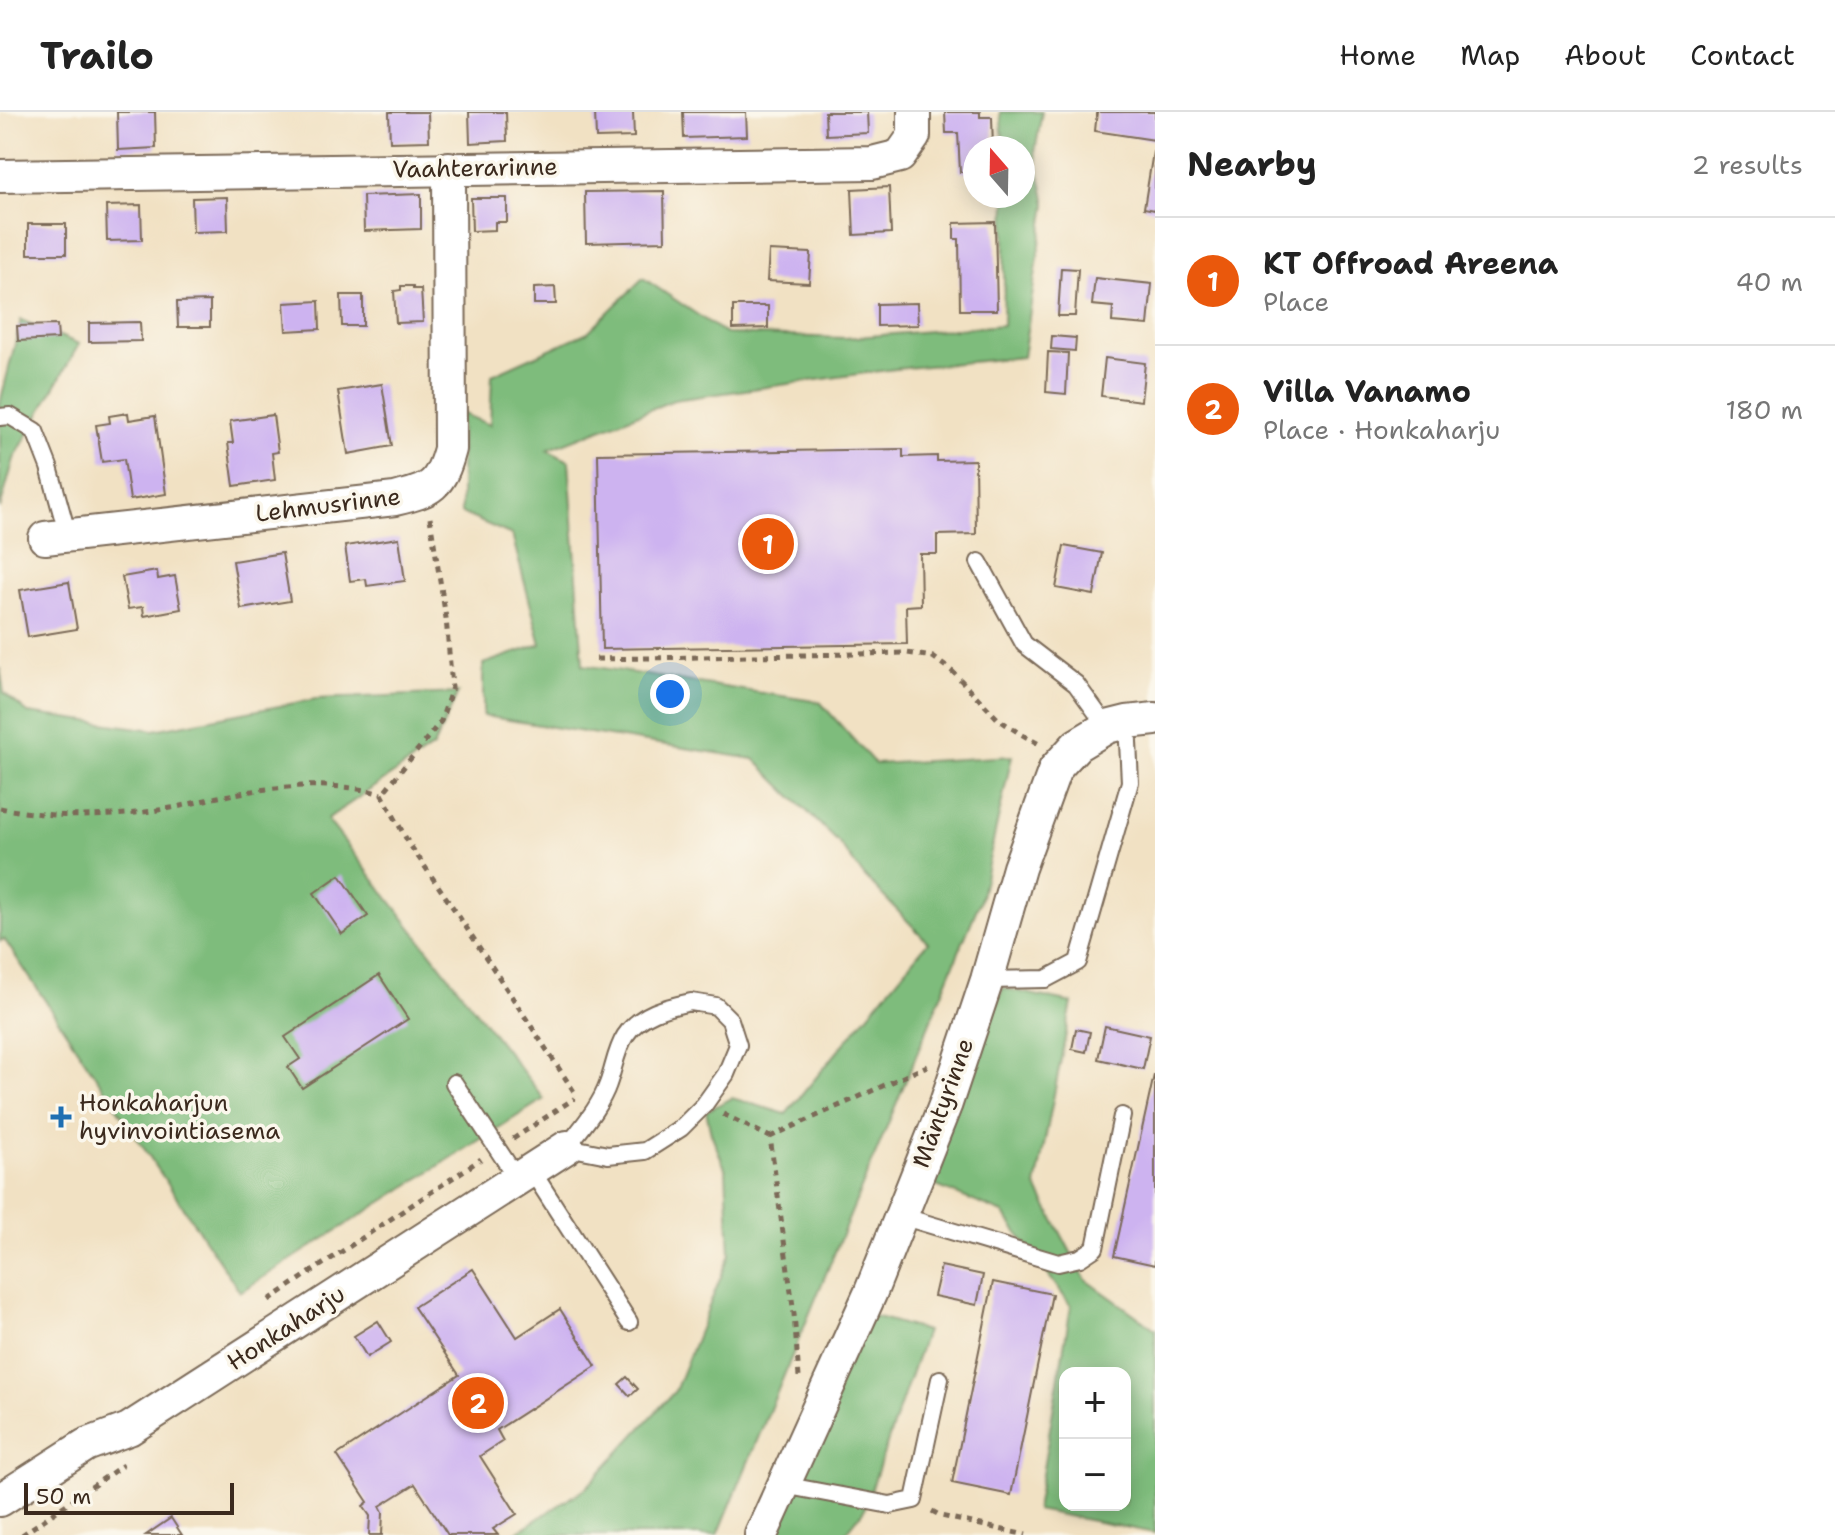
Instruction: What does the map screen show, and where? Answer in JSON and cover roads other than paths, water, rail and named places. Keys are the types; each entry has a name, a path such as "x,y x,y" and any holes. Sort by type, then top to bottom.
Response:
{"street":[{"name":"Vaahterarinne","path":"0,176 872,163 900,156 914,136 914,112"},
{"name":"Lehmusrinne","path":"56,537 395,499 425,491 443,473 450,449 449,168"},
{"name":"Mäntyrinne","path":"761,1535 870,1294 946,1103 987,980 1019,868 1055,769 1077,745 1130,722"},
{"name":"Honkaharju","path":"0,1500 86,1445 129,1429 567,1147"}],"lane":[{"path":"0,417 10,416 35,431 49,467 56,537"},
{"path":"979,562 1024,644 1130,722 1130,782 1078,962 1046,979 987,980"},
{"path":"691,1002 716,1006 730,1020 738,1045 726,1074 704,1105 681,1128 645,1151 608,1155 567,1147 607,1086 626,1035 643,1019 662,1008 691,1002"},
{"path":"454,1083 497,1149 525,1175 629,1322"},
{"path":"901,1216 1058,1263 1080,1258 1095,1248 1122,1116"},
{"path":"783,1485 890,1505 914,1500 940,1379"}],"place":[{"name":"KT Offroad Areena","path":"768,544"},
{"name":"Honkaharjun hyvinvointiasema","path":"61,1117"},
{"name":"Villa Vanamo","path":"478,1403"}]}
